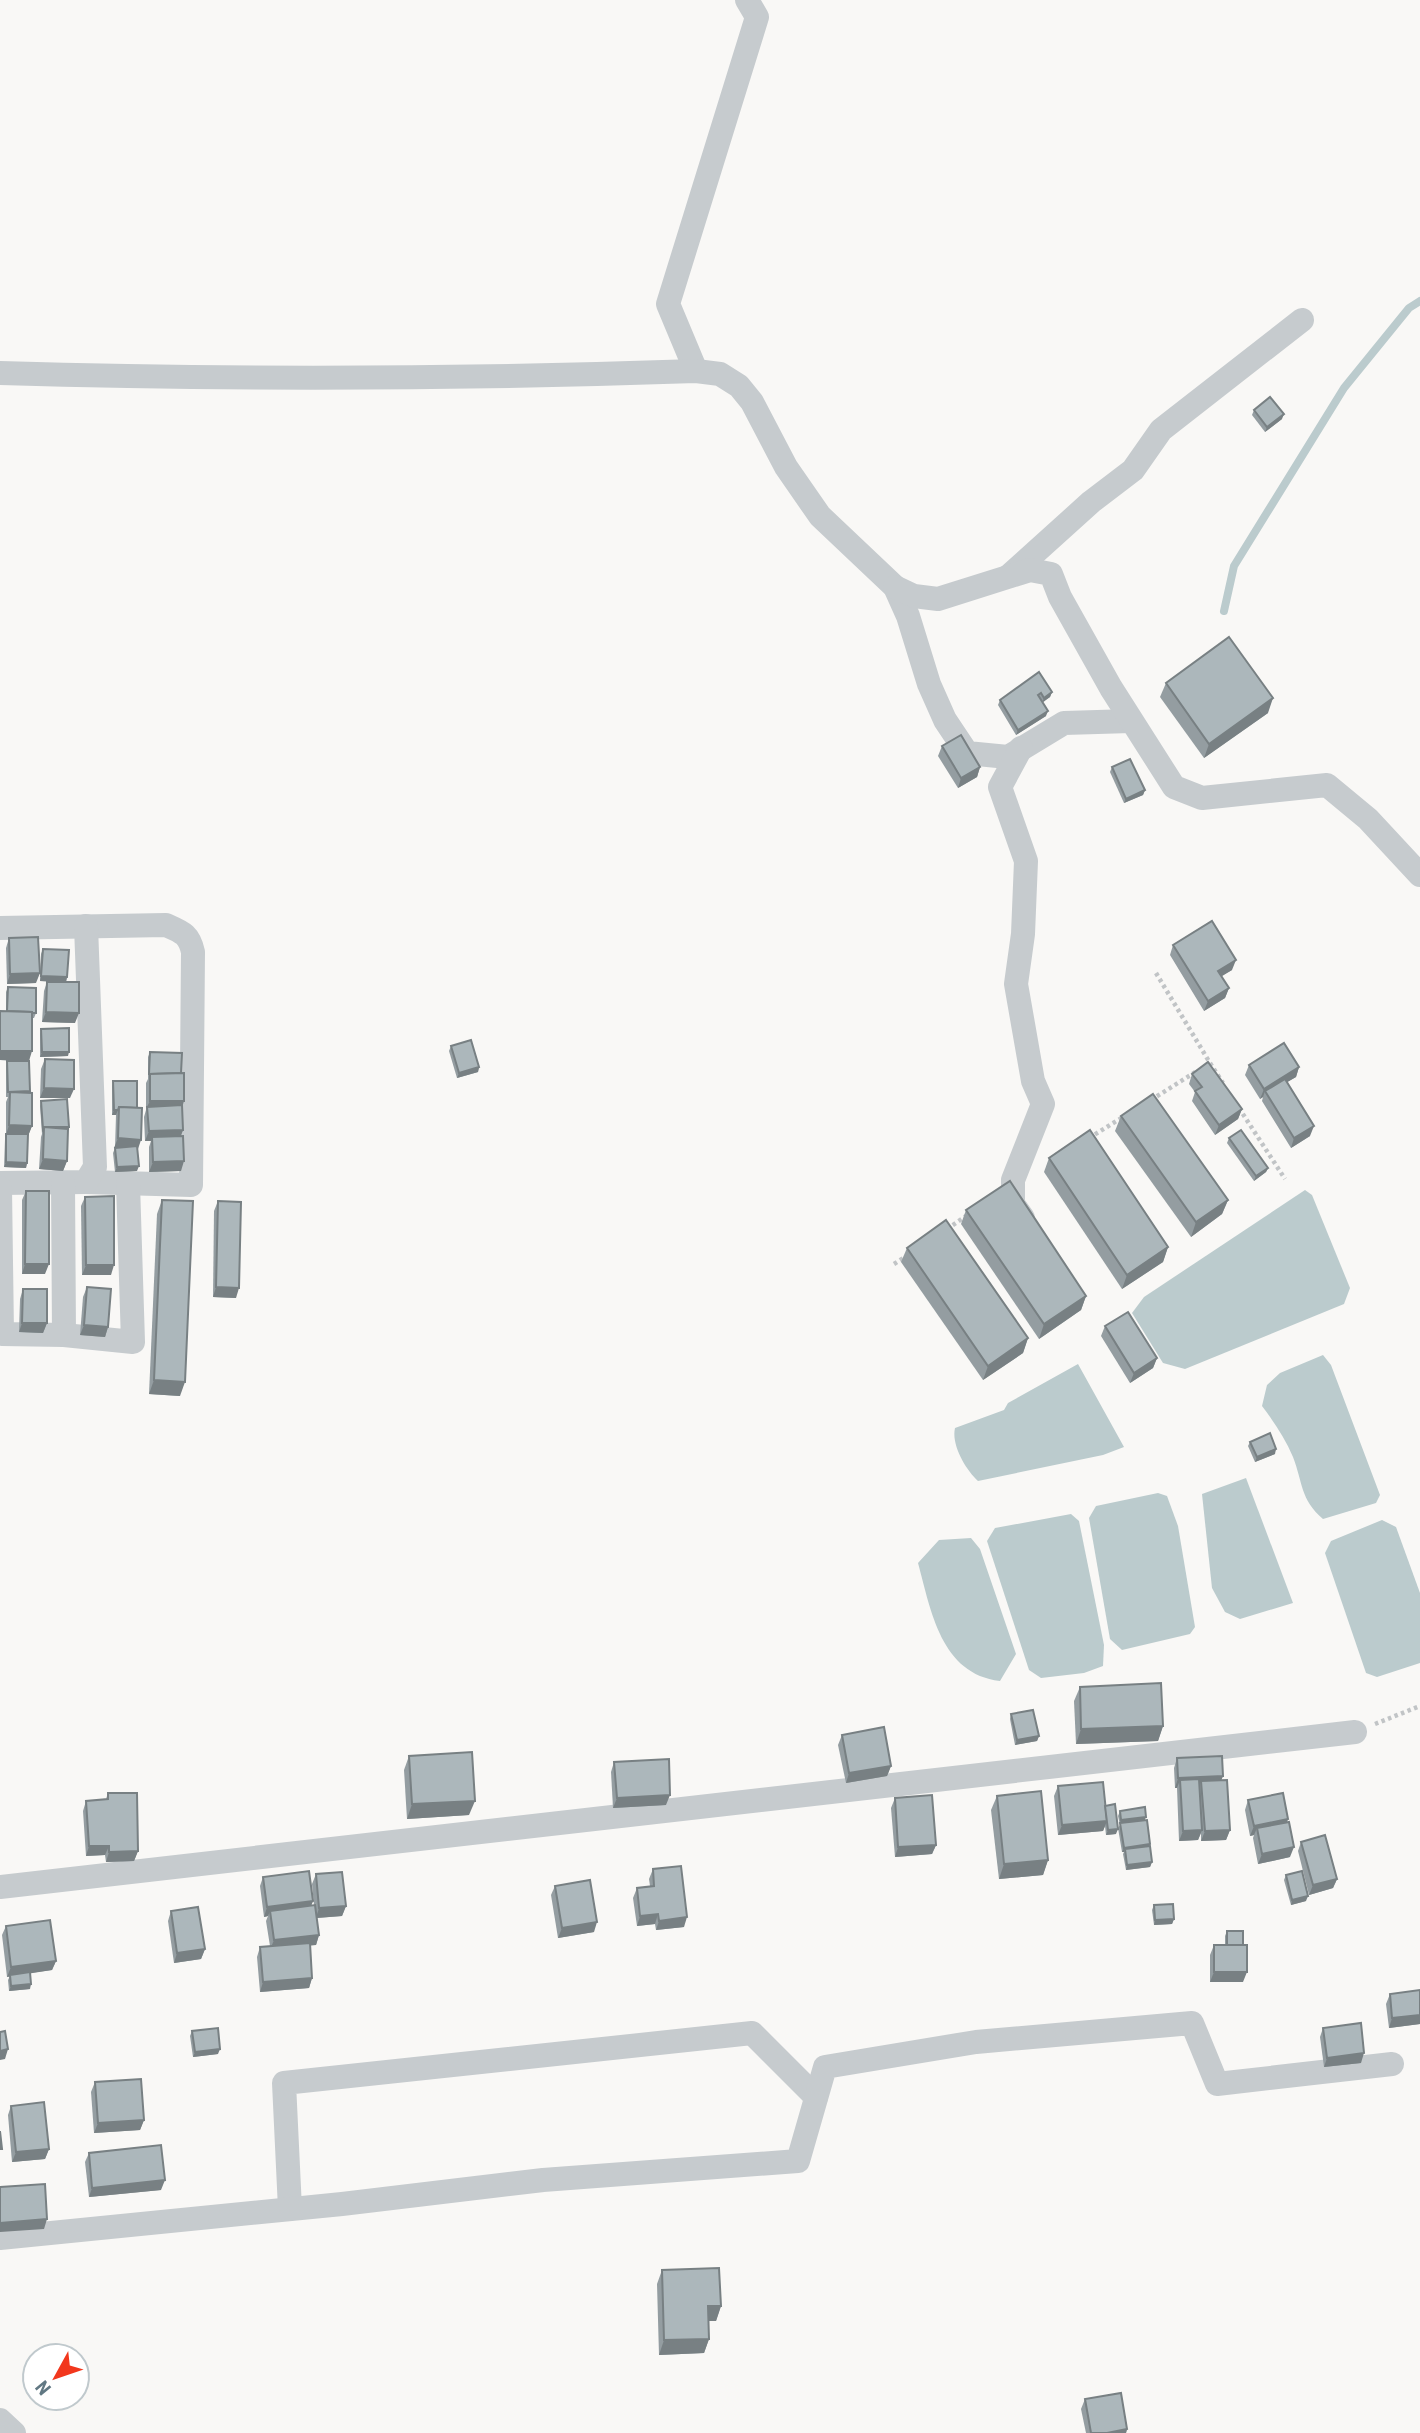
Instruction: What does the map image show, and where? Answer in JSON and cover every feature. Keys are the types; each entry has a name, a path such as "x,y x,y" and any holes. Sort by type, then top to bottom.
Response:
{"street":[{"path":"696,371 667,304 757,17 747,0"},
{"path":"1006,579 1091,502 1133,470 1161,430 1302,320"},
{"path":"0,373 424,378 696,371 720,374 739,386 752,402 786,467 820,516 895,587 914,596 938,599 1030,570 1051,574 1060,597 1130,721 1174,787 1202,798 1327,785 1368,819 1420,875"},
{"path":"895,587 908,616 929,684 945,720 967,753 1008,757 1064,723 1130,721"},
{"path":"1021,748 1000,787 1026,861 1024,922 1016,984 1033,1081 1043,1104 1013,1180 1013,1204 1036,1236"},
{"path":"0,928 166,925 190,939 193,952 191,1185 75,1182 0,1185 2,1334 64,1335 133,1342 128,1184"},
{"path":"64,1335 75,1182 95,1167 86,926"},
{"path":"0,1887 1354,1732"},
{"path":"0,2238 543,2180 798,2161 825,2067 976,2042 1192,2022 1217,2084 1392,2064"},
{"path":"290,2209 284,2083 752,2033 816,2096"},
{"path":"0,2420 14,2433"}],"path":[{"path":"1156,973 1225,1086"},
{"path":"1141,1106 1210,1063"},
{"path":"1232,1098 1285,1180"},
{"path":"1084,1142 1130,1113"},
{"path":"941,1233 972,1213"},
{"path":"894,1264 913,1252"},
{"path":"1354,1732 1420,1706"}],"shaded area":[{"path":"1305,1190 1312,1195 1350,1288 1344,1304 1185,1369 1163,1363 1132,1313 1144,1297"},
{"path":"1323,1355 1331,1365 1380,1495 1376,1503 1323,1519 1310,1505 1290,1450 1262,1406 1267,1385 1280,1373"},
{"path":"1078,1364 1124,1447 1103,1455 978,1481 960,1457 955,1442 955,1428 1004,1410 1008,1403"},
{"path":"1246,1478 1293,1603 1240,1619 1225,1612 1212,1588 1202,1494"},
{"path":"1158,1493 1167,1496 1178,1526 1195,1627 1190,1634 1122,1650 1110,1639 1089,1518 1096,1506"},
{"path":"1071,1514 1079,1521 1104,1645 1103,1666 1084,1673 1041,1678 1029,1670 987,1541 995,1528"},
{"path":"1382,1520 1396,1527 1420,1593 1420,1663 1377,1677 1366,1673 1325,1553 1331,1541"},
{"path":"971,1538 980,1549 1016,1654 1000,1681 980,1676 964,1666 952,1653 934,1620 918,1563 939,1540"}],"building":[{"path":"1270,397 1284,414 1267,427 1254,410"},
{"path":"1229,637 1273,698 1209,744 1166,683"},
{"path":"1039,672 1052,692 1044,698 1041,693 1038,695 1048,711 1018,730 1000,700"},
{"path":"961,735 980,767 961,778 942,746"},
{"path":"1130,759 1145,790 1126,799 1112,767"},
{"path":"1212,921 1236,960 1218,971 1229,988 1208,1001 1173,945"},
{"path":"38,937 40,973 10,974 9,938"},
{"path":"43,949 69,950 67,977 41,976"},
{"path":"47,982 79,982 79,1013 46,1012"},
{"path":"8,987 36,988 36,1013 7,1011"},
{"path":"0,1011 32,1012 32,1051 0,1051"},
{"path":"69,1028 69,1052 42,1052 41,1029"},
{"path":"471,1040 479,1067 459,1073 451,1046"},
{"path":"1284,1043 1299,1067 1264,1089 1249,1065"},
{"path":"150,1052 182,1053 181,1073 149,1074"},
{"path":"45,1059 74,1060 74,1089 44,1088"},
{"path":"7,1061 29,1061 30,1091 8,1092"},
{"path":"1208,1062 1242,1109 1219,1125 1195,1091 1202,1087 1192,1074"},
{"path":"184,1073 184,1101 150,1101 150,1074"},
{"path":"1285,1079 1314,1126 1294,1138 1265,1091"},
{"path":"113,1081 137,1081 137,1108 119,1107 114,1110"},
{"path":"10,1092 32,1093 32,1126 9,1125"},
{"path":"1153,1094 1228,1200 1196,1222 1121,1116"},
{"path":"67,1099 69,1127 43,1129 41,1101"},
{"path":"182,1105 183,1130 149,1131 147,1107"},
{"path":"119,1107 142,1108 141,1140 118,1138"},
{"path":"44,1127 68,1129 67,1161 43,1159"},
{"path":"1090,1130 1168,1247 1127,1275 1049,1158"},
{"path":"1241,1130 1268,1168 1256,1176 1229,1138"},
{"path":"6,1134 28,1134 27,1163 6,1162"},
{"path":"183,1136 184,1161 153,1162 152,1137"},
{"path":"137,1146 139,1166 117,1167 115,1148"},
{"path":"1010,1181 1086,1296 1044,1324 966,1210"},
{"path":"26,1191 49,1191 49,1264 25,1264"},
{"path":"114,1196 114,1265 86,1265 85,1197"},
{"path":"162,1200 193,1201 185,1382 154,1380"},
{"path":"218,1201 241,1202 239,1288 216,1287"},
{"path":"946,1220 1028,1338 988,1366 907,1248"},
{"path":"87,1287 111,1289 108,1327 84,1325"},
{"path":"23,1289 47,1289 47,1323 22,1323"},
{"path":"1128,1312 1157,1358 1134,1373 1105,1326"},
{"path":"1270,1433 1276,1449 1257,1457 1250,1442"},
{"path":"1161,1683 1163,1726 1081,1729 1080,1687"},
{"path":"1033,1710 1039,1736 1017,1740 1011,1714"},
{"path":"884,1727 891,1766 849,1773 842,1735"},
{"path":"472,1752 475,1801 412,1804 409,1756"},
{"path":"1222,1756 1223,1776 1178,1778 1177,1758"},
{"path":"669,1759 670,1795 617,1798 614,1762"},
{"path":"1199,1779 1202,1830 1183,1831 1180,1780"},
{"path":"1227,1780 1230,1830 1205,1831 1201,1781"},
{"path":"1103,1782 1107,1821 1062,1825 1058,1786"},
{"path":"1041,1791 1048,1860 1004,1864 997,1796"},
{"path":"108,1793 137,1793 138,1851 109,1852 109,1846 89,1846 86,1801 108,1799"},
{"path":"1283,1793 1288,1819 1254,1826 1248,1800"},
{"path":"932,1795 936,1845 898,1847 895,1798"},
{"path":"1115,1804 1118,1829 1108,1830 1105,1806"},
{"path":"1145,1807 1146,1817 1121,1820 1120,1811"},
{"path":"1147,1820 1150,1844 1124,1848 1120,1823"},
{"path":"1289,1822 1294,1847 1262,1854 1257,1828"},
{"path":"1325,1835 1337,1879 1313,1885 1301,1842"},
{"path":"1150,1846 1152,1862 1127,1865 1125,1849"},
{"path":"681,1866 687,1917 659,1921 658,1914 640,1916 637,1888 654,1886 653,1869"},
{"path":"309,1871 313,1901 267,1907 263,1877"},
{"path":"1302,1871 1308,1896 1292,1900 1286,1875"},
{"path":"342,1872 346,1906 319,1908 316,1874"},
{"path":"590,1880 597,1922 562,1928 555,1886"},
{"path":"1173,1904 1174,1919 1155,1920 1154,1905"},
{"path":"315,1905 319,1935 274,1940 270,1911"},
{"path":"198,1907 205,1949 177,1953 171,1911"},
{"path":"50,1920 56,1961 11,1967 6,1926"},
{"path":"1227,1931 1243,1931 1243,1945 1227,1945"},
{"path":"310,1943 312,1978 263,1982 260,1947"},
{"path":"1214,1945 1247,1945 1247,1972 1214,1972"},
{"path":"30,1972 31,1984 11,1986 10,1975"},
{"path":"1420,1990 1420,2015 1392,2018 1390,1994"},
{"path":"1361,2023 1364,2053 1327,2058 1323,2028"},
{"path":"218,2028 220,2049 195,2052 192,2031"},
{"path":"5,2031 8,2049 0,2051 0,2032"},
{"path":"141,2079 144,2120 98,2123 95,2082"},
{"path":"44,2102 49,2149 16,2152 11,2106"},
{"path":"161,2145 165,2180 92,2188 89,2153"},
{"path":"45,2184 47,2219 0,2223 0,2187"},
{"path":"719,2268 721,2306 708,2306 709,2339 664,2340 662,2270"},
{"path":"1121,2393 1127,2429 1091,2433 1085,2399"}],"waterway":[{"path":"1224,611 1234,566 1344,388 1409,308 1420,301"}]}
